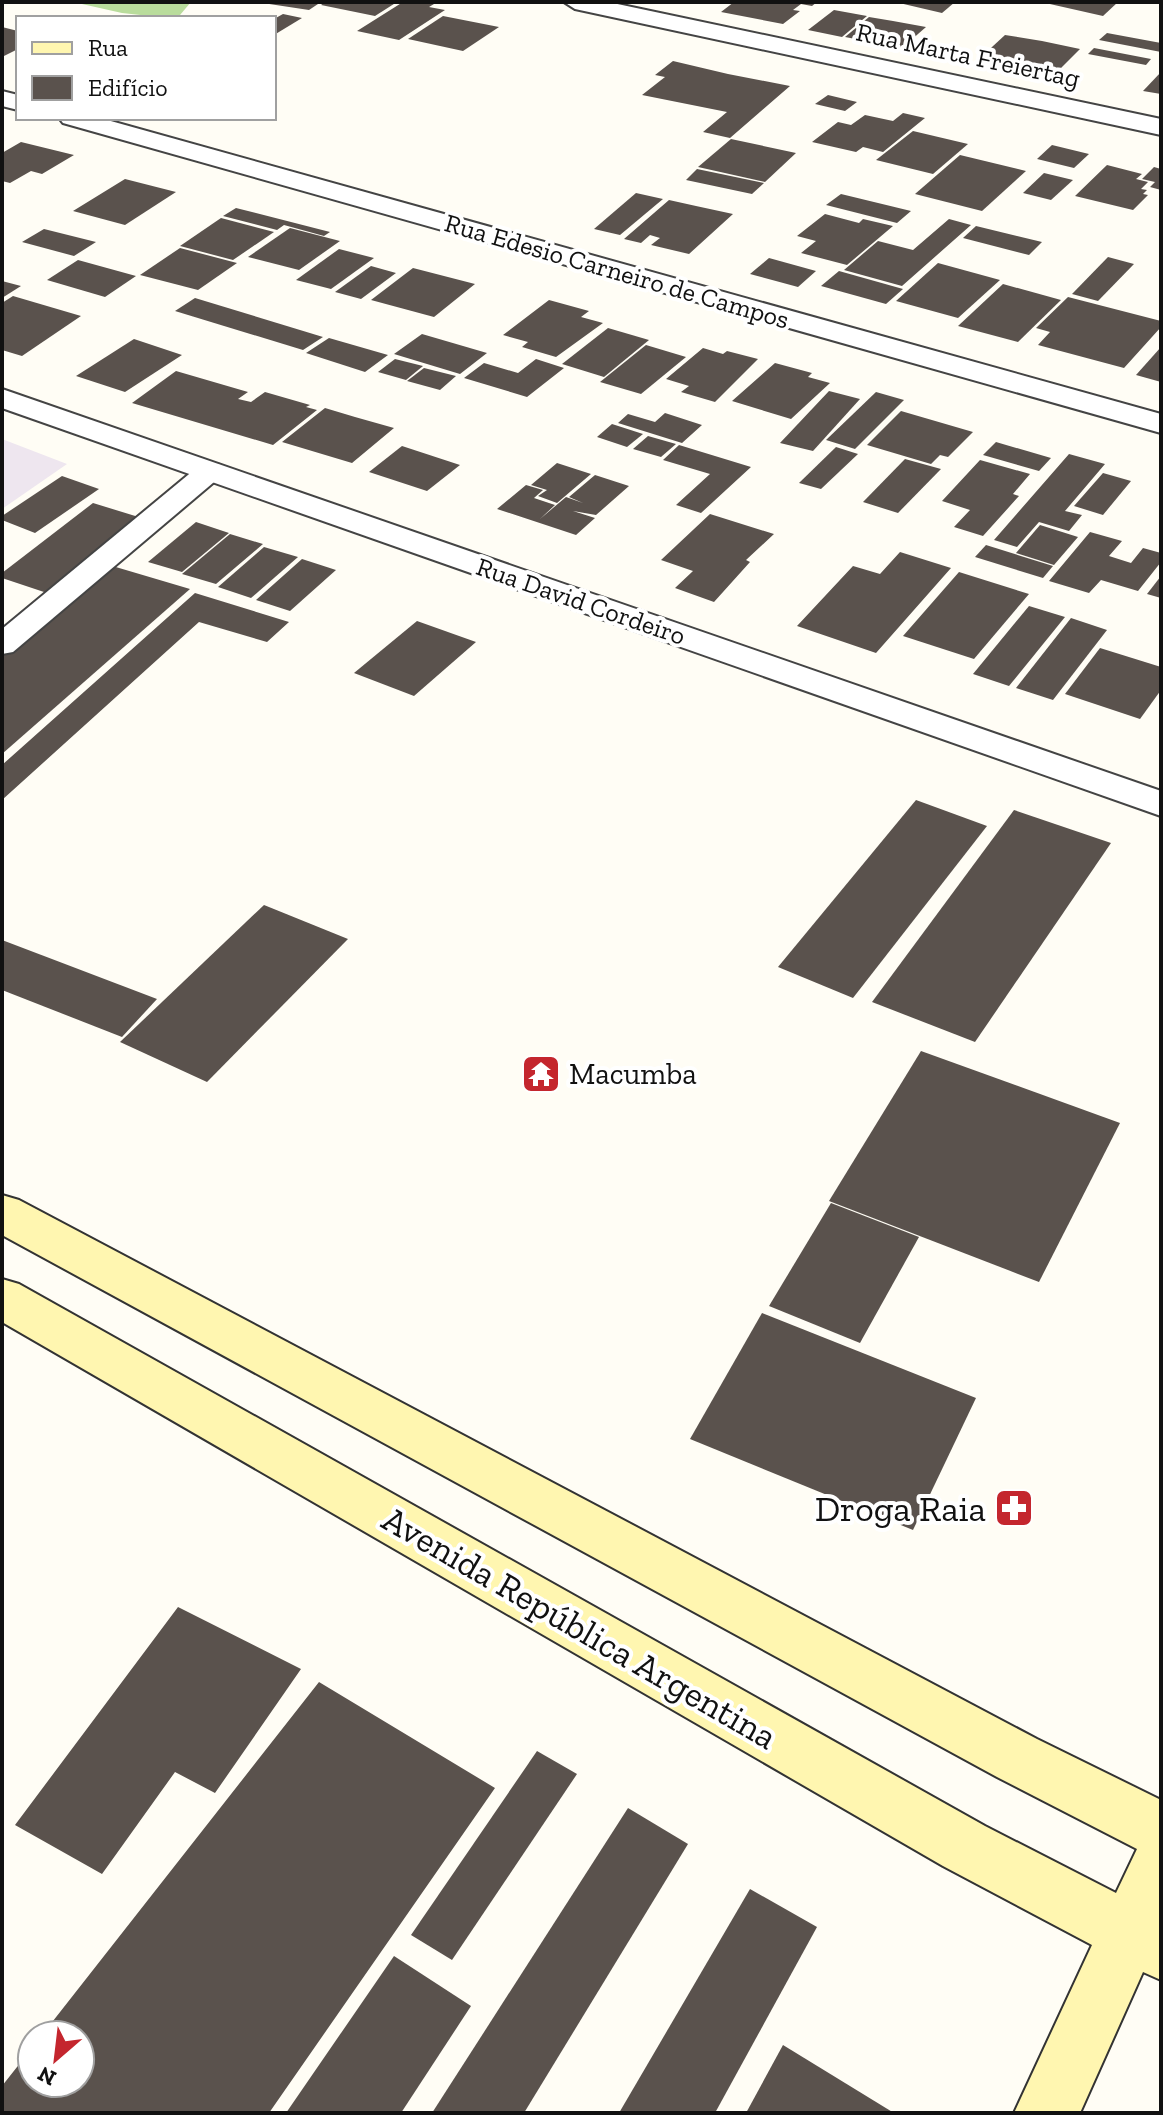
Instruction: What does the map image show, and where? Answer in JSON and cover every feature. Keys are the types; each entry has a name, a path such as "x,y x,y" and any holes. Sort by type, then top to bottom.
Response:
{"main road":[{"path":"2,1213 1017,1758 1161,1831"},
{"name":"Avenida República Argentina","path":"2,1298 964,1846 1145,1941"},
{"path":"1047,2113 1145,1941 1161,1863"}],"street":[{"name":"Rua Marta Freiertag","path":"575,2 1161,127"},
{"name":"Rua Edesio Carneiro de Campos","path":"79,120 1161,424"},
{"name":"Rua David Cordeiro","path":"2,398 1161,804"}],"lane":[{"path":"2,645 210,471"}],"shaded area":[{"path":"2,439 67,464 2,509"}],"green space":[{"path":"73,2 191,2 180,15 122,13"}],"building":[{"path":"256,2 321,2 309,10"},
{"path":"325,2 397,2 375,16 321,5"},
{"path":"403,2 434,4 429,7 445,10 399,40 357,31"},
{"path":"734,2 817,2 812,6 801,4 793,10 800,11 783,24 721,12"},
{"path":"895,2 955,2 942,13"},
{"path":"1041,2 1118,2 1103,16"},
{"path":"834,10 867,16 842,37 808,30"},
{"path":"283,14 302,18 276,34 276,18"},
{"path":"443,16 499,27 463,51 408,39"},
{"path":"869,17 926,27 902,48 845,37"},
{"path":"2,27 16,30 16,50 2,57"},
{"path":"1107,33 1161,43 1161,52 1099,40"},
{"path":"1005,35 1080,49 1055,74 979,59"},
{"path":"1094,48 1151,59 1146,65 1088,54"},
{"path":"673,61 790,86 730,138 703,132 727,112 642,95 665,77 655,75"},
{"path":"1161,72 1161,94 1143,91"},
{"path":"828,95 857,102 845,111 815,104"},
{"path":"903,113 925,118 883,152 863,147 856,152 812,142 838,122 851,125 865,115 893,121"},
{"path":"913,131 968,144 933,174 876,160"},
{"path":"731,139 796,153 765,182 698,167"},
{"path":"21,142 74,155 42,174 31,171 10,183 2,181 2,153"},
{"path":"1052,145 1089,154 1074,168 1037,159"},
{"path":"960,155 1026,171 982,211 915,194"},
{"path":"1107,165 1142,174 1136,179 1148,182 1141,189 1147,190 1143,194 1148,195 1133,210 1075,196"},
{"path":"1154,167 1161,169 1161,190 1150,187 1155,182 1142,179"},
{"path":"697,169 764,183 752,194 686,180"},
{"path":"1044,173 1073,180 1051,200 1023,193"},
{"path":"125,179 176,192 125,225 73,211"},
{"path":"636,193 663,199 620,235 594,229"},
{"path":"841,194 911,211 897,223 826,205"},
{"path":"669,200 733,214 689,254 651,245 660,238 650,235 641,243 624,239"},
{"path":"236,208 330,232 324,236 284,225 277,230 223,216"},
{"path":"825,214 859,223 863,219 893,226 847,265 801,253 816,241 797,236"},
{"path":"221,218 274,232 233,260 180,246"},
{"path":"949,219 971,225 902,286 844,270 878,241 913,250"},
{"path":"976,226 1042,242 1029,255 963,238"},
{"path":"290,228 340,241 299,270 248,257"},
{"path":"44,229 96,242 74,256 22,242"},
{"path":"180,248 237,263 198,290 140,275"},
{"path":"339,249 374,258 331,289 296,280"},
{"path":"1108,257 1134,264 1098,301 1072,294"},
{"path":"769,258 816,271 798,287 750,274"},
{"path":"78,260 136,276 105,297 47,280"},
{"path":"938,263 1000,280 958,318 896,301"},
{"path":"371,266 396,273 361,299 335,292"},
{"path":"413,268 475,284 434,317 371,300"},
{"path":"839,271 903,289 886,304 821,286"},
{"path":"2,281 21,286 2,298"},
{"path":"1003,284 1061,300 1018,342 958,326"},
{"path":"13,296 81,316 22,356 2,350 2,303"},
{"path":"1068,297 1161,321 1161,327 1124,368 1038,345 1050,332 1036,328"},
{"path":"195,298 323,337 303,350 175,311"},
{"path":"549,300 589,311 581,317 603,323 556,357 522,347 528,342 503,335"},
{"path":"608,328 649,340 604,377 562,364"},
{"path":"422,334 487,353 460,374 394,354"},
{"path":"329,338 388,355 365,372 306,353"},
{"path":"134,339 182,355 125,392 76,376"},
{"path":"646,345 686,357 641,394 600,382"},
{"path":"1161,347 1161,382 1136,375"},
{"path":"703,348 758,359 715,402 681,392 689,386 666,379"},
{"path":"395,359 423,366 406,380 378,372"},
{"path":"536,359 564,368 527,397 464,378 484,363 518,373"},
{"path":"775,363 812,373 808,377 830,383 791,419 732,401"},
{"path":"424,368 456,376 440,390 407,381"},
{"path":"176,371 248,392 238,399 251,402 265,392 310,405 306,407 317,410 273,445 132,403"},
{"path":"829,391 860,399 813,451 780,443"},
{"path":"876,392 904,400 855,449 826,440"},
{"path":"325,408 394,428 352,463 282,442"},
{"path":"901,411 973,432 948,457 940,455 931,464 867,445"},
{"path":"665,413 702,425 682,443 618,423 628,414 655,422"},
{"path":"612,424 643,434 627,447 597,437"},
{"path":"648,436 676,444 661,457 633,449"},
{"path":"996,442 1051,458 1039,471 983,455"},
{"path":"679,445 751,467 701,513 676,505 710,474 663,460"},
{"path":"402,446 460,465 427,491 369,472"},
{"path":"836,447 858,454 821,489 799,483"},
{"path":"1069,454 1105,464 1065,511 1082,515 1069,531 1039,522 1017,547 994,540"},
{"path":"905,459 941,469 898,513 863,502"},
{"path":"980,460 1030,474 1013,494 1019,496 983,536 954,527 970,510 942,501"},
{"path":"557,463 591,474 557,503 538,496 547,490 531,485"},
{"path":"1103,473 1131,481 1103,515 1074,506"},
{"path":"595,475 629,486 596,515 573,511 595,518 576,535 497,509 526,485 543,490 534,498 555,505 540,519 566,497 583,503 569,497"},
{"path":"62,476 99,489 35,533 2,520 2,516"},
{"path":"93,503 145,519 50,594 2,578 2,573"},
{"path":"710,514 774,534 746,560 750,562 714,602 675,588 693,571 661,560"},
{"path":"196,522 229,533 182,572 148,562"},
{"path":"1040,525 1078,537 1054,565 1016,553"},
{"path":"1090,532 1122,541 1109,556 1131,563 1143,548 1161,553 1161,562 1138,591 1101,580 1089,593 1049,581"},
{"path":"230,534 263,544 216,584 182,574"},
{"path":"986,545 1053,566 1043,578 975,557"},
{"path":"264,547 298,557 251,598 218,587"},
{"path":"900,552 951,568 876,653 797,626 853,566 880,574"},
{"path":"302,559 336,570 290,611 256,600"},
{"path":"109,565 190,589 2,754 2,653"},
{"path":"959,572 1029,594 974,659 903,636"},
{"path":"1161,576 1161,598 1147,594"},
{"path":"195,593 289,622 267,642 199,622 2,800 2,765"},
{"path":"1029,606 1065,617 1009,686 973,674"},
{"path":"1071,618 1107,630 1053,700 1016,688"},
{"path":"417,621 476,642 414,696 354,673"},
{"path":"1100,648 1161,667 1161,690 1140,719 1065,694"},
{"path":"916,800 987,826 853,998 778,967"},
{"path":"1014,810 1111,843 975,1042 872,1002"},
{"path":"264,905 348,939 207,1082 120,1042"},
{"path":"2,940 157,999 122,1037 2,990"},
{"path":"921,1051 1120,1123 1039,1282 829,1201"},
{"path":"831,1203 919,1237 860,1343 769,1306"},
{"path":"762,1313 976,1398 913,1530 690,1439"},
{"path":"178,1607 301,1669 215,1793 175,1772 102,1874 15,1825"},
{"path":"319,1682 495,1788 269,2113 2,2113 2,2086 16,2068 16,2099 96,2099 96,2019 55,2019"},
{"path":"537,1751 577,1774 452,1960 411,1935"},
{"path":"628,1808 688,1844 524,2113 432,2113"},
{"path":"750,1889 817,1927 715,2113 619,2113"},
{"path":"394,1956 471,2006 401,2113 286,2113"},
{"path":"783,2045 894,2113 746,2113"}],"place":[{"name":"Macumba","path":"541,1074"},
{"name":"Droga Raia","path":"1014,1508"}]}
